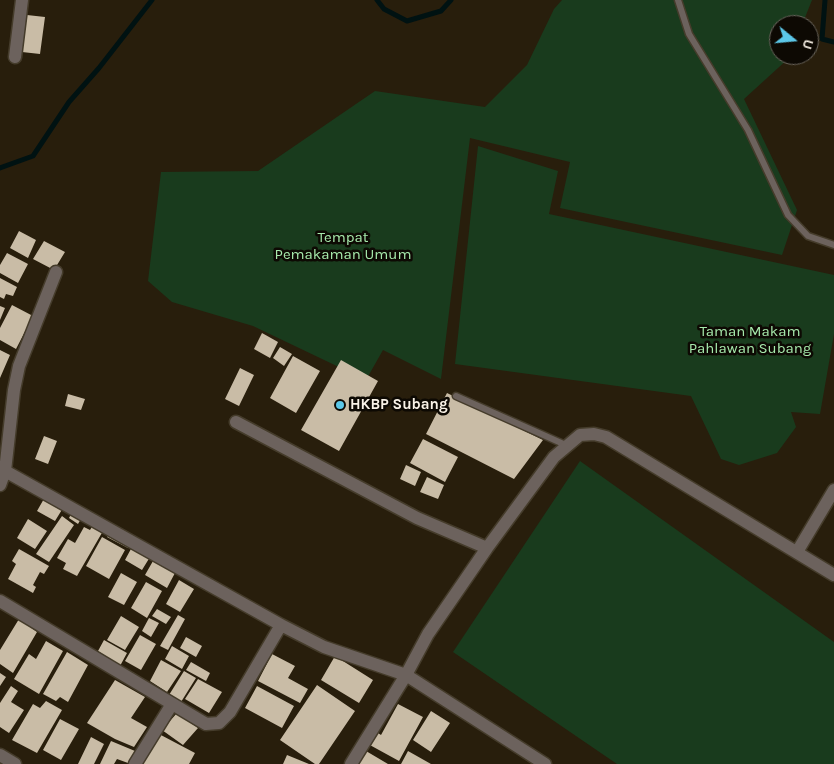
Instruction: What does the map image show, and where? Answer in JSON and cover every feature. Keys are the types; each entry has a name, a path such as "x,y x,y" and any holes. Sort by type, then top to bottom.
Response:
{"street":[{"path":"14,56 22,0"},
{"path":"0,485 6,471 14,390 19,366 56,272"},
{"path":"236,422 417,518 487,548"},
{"path":"351,764 406,675 428,634 487,548 554,457 580,435 594,434 606,437 834,575"},
{"path":"6,471 281,626 324,647 406,675 545,764"},
{"path":"797,552 834,490"},
{"path":"0,601 206,724 219,723 230,712 281,626"},
{"path":"134,764 172,704"},
{"path":"0,755 16,764"}],"lane":[{"path":"678,0 690,34 748,130 788,215 808,236 834,245"},
{"path":"456,396 568,446"}],"green space":[{"name":"Tempat Pemakaman Umum","path":"562,0 812,0 806,15 769,15 769,65 781,65 744,99 797,210 782,255 560,208 570,162 470,138 441,379 383,350 366,380 253,326 172,302 148,281 161,172 258,171 375,91 485,107 527,65 554,9"},
{"name":"Taman Makam Pahlawan Subang","path":"478,146 558,171 549,214 834,275 834,334 820,414 791,412 796,427 777,453 739,465 721,459 691,396 455,364"},
{"path":"580,461 834,642 834,764 617,764 453,652"}],"building":[{"path":"27,15 45,17 40,54 22,52"},
{"path":"19,231 36,240 28,258 10,248"},
{"path":"44,241 65,252 54,270 33,259"},
{"path":"7,253 28,264 18,283 0,273 0,265"},
{"path":"0,278 17,287 13,296 6,294 4,299 0,297"},
{"path":"12,305 33,316 16,349 0,340 0,328"},
{"path":"0,306 5,308 0,320"},
{"path":"262,333 278,342 270,358 254,349"},
{"path":"280,347 292,354 284,366 273,358"},
{"path":"0,350 10,355 0,378"},
{"path":"293,356 320,371 296,413 270,398"},
{"name":"HKBP Subang","path":"341,360 378,381 339,451 301,430"},
{"path":"240,368 254,375 239,406 225,399"},
{"path":"447,393 543,440 514,479 426,434"},
{"path":"68,394 85,399 81,410 65,406"},
{"path":"44,436 57,441 48,464 35,459"},
{"path":"423,439 458,457 445,482 410,463"},
{"path":"406,465 421,472 415,486 400,479"},
{"path":"427,477 444,485 438,499 420,492"},
{"path":"45,497 63,508 55,521 37,511"},
{"path":"72,512 82,517 78,524 69,518"},
{"path":"62,516 74,525 49,562 36,554"},
{"path":"28,519 47,531 35,549 17,538"},
{"path":"93,525 103,531 77,576 63,569 66,563 57,558 68,539 75,543 84,527 90,530"},
{"path":"109,531 131,544 128,548 107,537"},
{"path":"102,537 125,550 109,579 86,566"},
{"path":"132,547 150,557 142,570 125,560"},
{"path":"19,549 49,566 44,574 40,572 33,585 36,587 33,593 8,579 16,564 12,561"},
{"path":"153,561 175,573 167,588 145,575"},
{"path":"121,573 137,582 124,605 108,597"},
{"path":"179,580 194,589 180,612 166,604"},
{"path":"146,582 162,591 147,618 131,608"},
{"path":"157,609 171,617 166,624 152,616"},
{"path":"178,615 185,619 168,650 160,646"},
{"path":"121,616 139,627 125,650 107,640"},
{"path":"149,618 159,623 151,637 142,631"},
{"path":"19,619 37,632 13,673 0,664 0,650"},
{"path":"140,635 156,644 141,670 125,661"},
{"path":"186,637 202,646 196,657 180,648"},
{"path":"104,640 127,653 120,666 98,651"},
{"path":"46,641 63,651 39,694 14,679 29,654 36,659"},
{"path":"172,646 189,656 182,669 165,659"},
{"path":"67,652 88,665 68,702 60,697 56,701 43,694"},
{"path":"272,654 295,666 288,678 308,689 300,703 258,681"},
{"path":"335,656 373,680 359,703 321,680"},
{"path":"161,660 181,671 167,692 150,681"},
{"path":"191,662 210,673 206,681 186,670"},
{"path":"184,671 196,678 181,702 169,695"},
{"path":"0,673 6,677 0,686"},
{"path":"198,679 222,692 209,713 185,699"},
{"path":"115,680 145,697 131,718 147,727 134,747 115,739 87,723"},
{"path":"317,685 355,711 319,764 315,764 280,740"},
{"path":"11,686 18,691 11,702 24,710 9,733 0,727 0,703"},
{"path":"257,686 294,706 282,728 245,708"},
{"path":"46,701 62,710 37,753 12,740 33,704 40,708"},
{"path":"398,704 423,717 399,761 368,744 375,731 381,735"},
{"path":"431,711 450,723 431,752 413,740"},
{"path":"177,713 198,728 183,745 162,730"},
{"path":"60,719 79,729 61,760 43,750"},
{"path":"159,734 195,753 189,764 140,764"},
{"path":"91,737 104,744 94,764 78,764"},
{"path":"111,741 135,751 128,763 117,759 114,764 100,764"},
{"path":"366,751 388,764 359,764"},
{"path":"408,751 431,764 401,764"},
{"path":"287,755 309,764 283,764"}],"waterway":[{"path":"0,168 33,156 69,102 99,68 152,0"},
{"path":"377,0 384,9 407,21 441,11 451,0"},
{"path":"825,0 822,39 834,42"}],"place":[{"name":"HKBP Subang","path":"340,405"}]}
